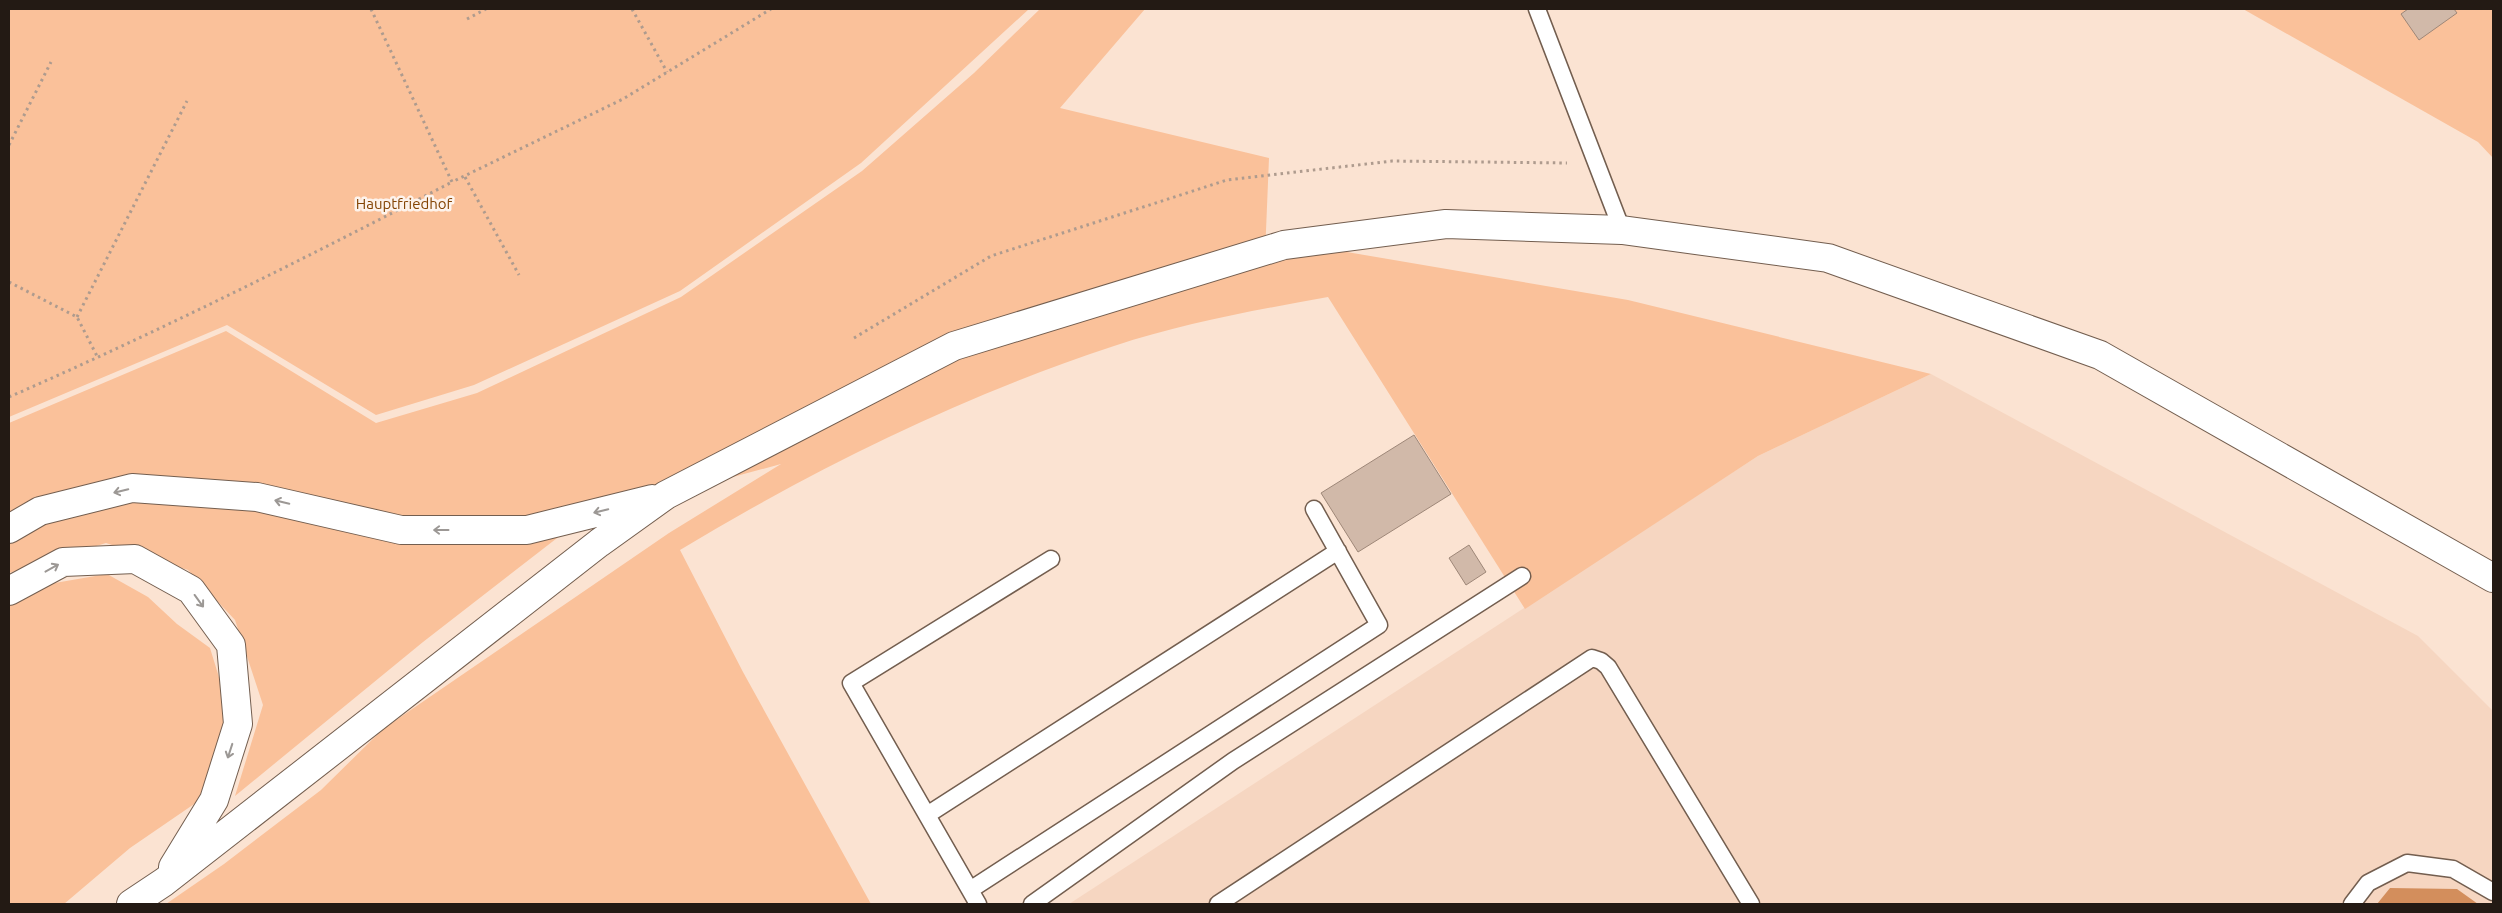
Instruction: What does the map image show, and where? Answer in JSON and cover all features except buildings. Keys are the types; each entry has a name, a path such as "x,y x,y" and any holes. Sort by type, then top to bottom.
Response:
{"main road":[{"path":"131,904 164,882 599,543 666,495 954,346 1284,245 1446,224 1622,230 1828,258 2100,355 2493,578"},
{"path":"9,529 40,511 132,488 257,497 401,530 527,530 666,495"},
{"path":"9,592 64,562 135,559 191,590 231,645 238,724 214,800 164,882"}],"lane":[{"path":"1537,9 1622,230"},
{"path":"970,890 1379,625 1314,509"},
{"path":"927,815 1338,551"},
{"path":"978,904 851,683 1051,559"},
{"path":"1032,904 1233,761 1522,576"},
{"path":"1218,904 1592,658 1601,661 1608,667 1751,904"},
{"path":"2352,904 2368,883 2407,863 2452,869 2493,892"}],"path":[{"path":"371,9 452,182"},
{"path":"467,19 486,9"},
{"path":"632,9 667,72"},
{"path":"9,397 98,358 296,264 452,182 623,100 771,9"},
{"path":"9,145 51,62"},
{"path":"77,317 187,101"},
{"path":"854,338 991,256 1227,180 1392,161 1597,163"},
{"path":"465,177 519,275"},
{"path":"9,282 77,317 98,358"}],"shaded area":[{"path":"1931,374 2418,636 2493,711 2493,904 1069,904 1758,456"},
{"path":"2390,888 2457,889 2478,904 2377,904"}],"green space":[{"name":"Hauptfriedhof","path":"9,9 1029,9 861,163 680,291 474,385 376,415 227,325 9,417"},
{"path":"1040,9 1145,9 1060,108 1269,158 1265,255 1341,251 1628,300 1931,374 1758,456 1525,609 1328,297 1166,330 1057,366 1001,387 946,411 837,463 731,520 680,550 743,672 871,904 166,904 224,864 321,790 383,729 669,533 781,464 641,502 561,535 423,642 235,796 263,705 235,620 188,570 106,543 9,573 9,423 226,331 376,423 477,393 681,297 862,171 974,73"},
{"path":"2243,9 2493,9 2493,158 2478,142"},
{"path":"107,574 148,597 177,624 210,648 222,687 224,723 200,800 130,848 64,904 9,904 9,605 43,585"}]}
